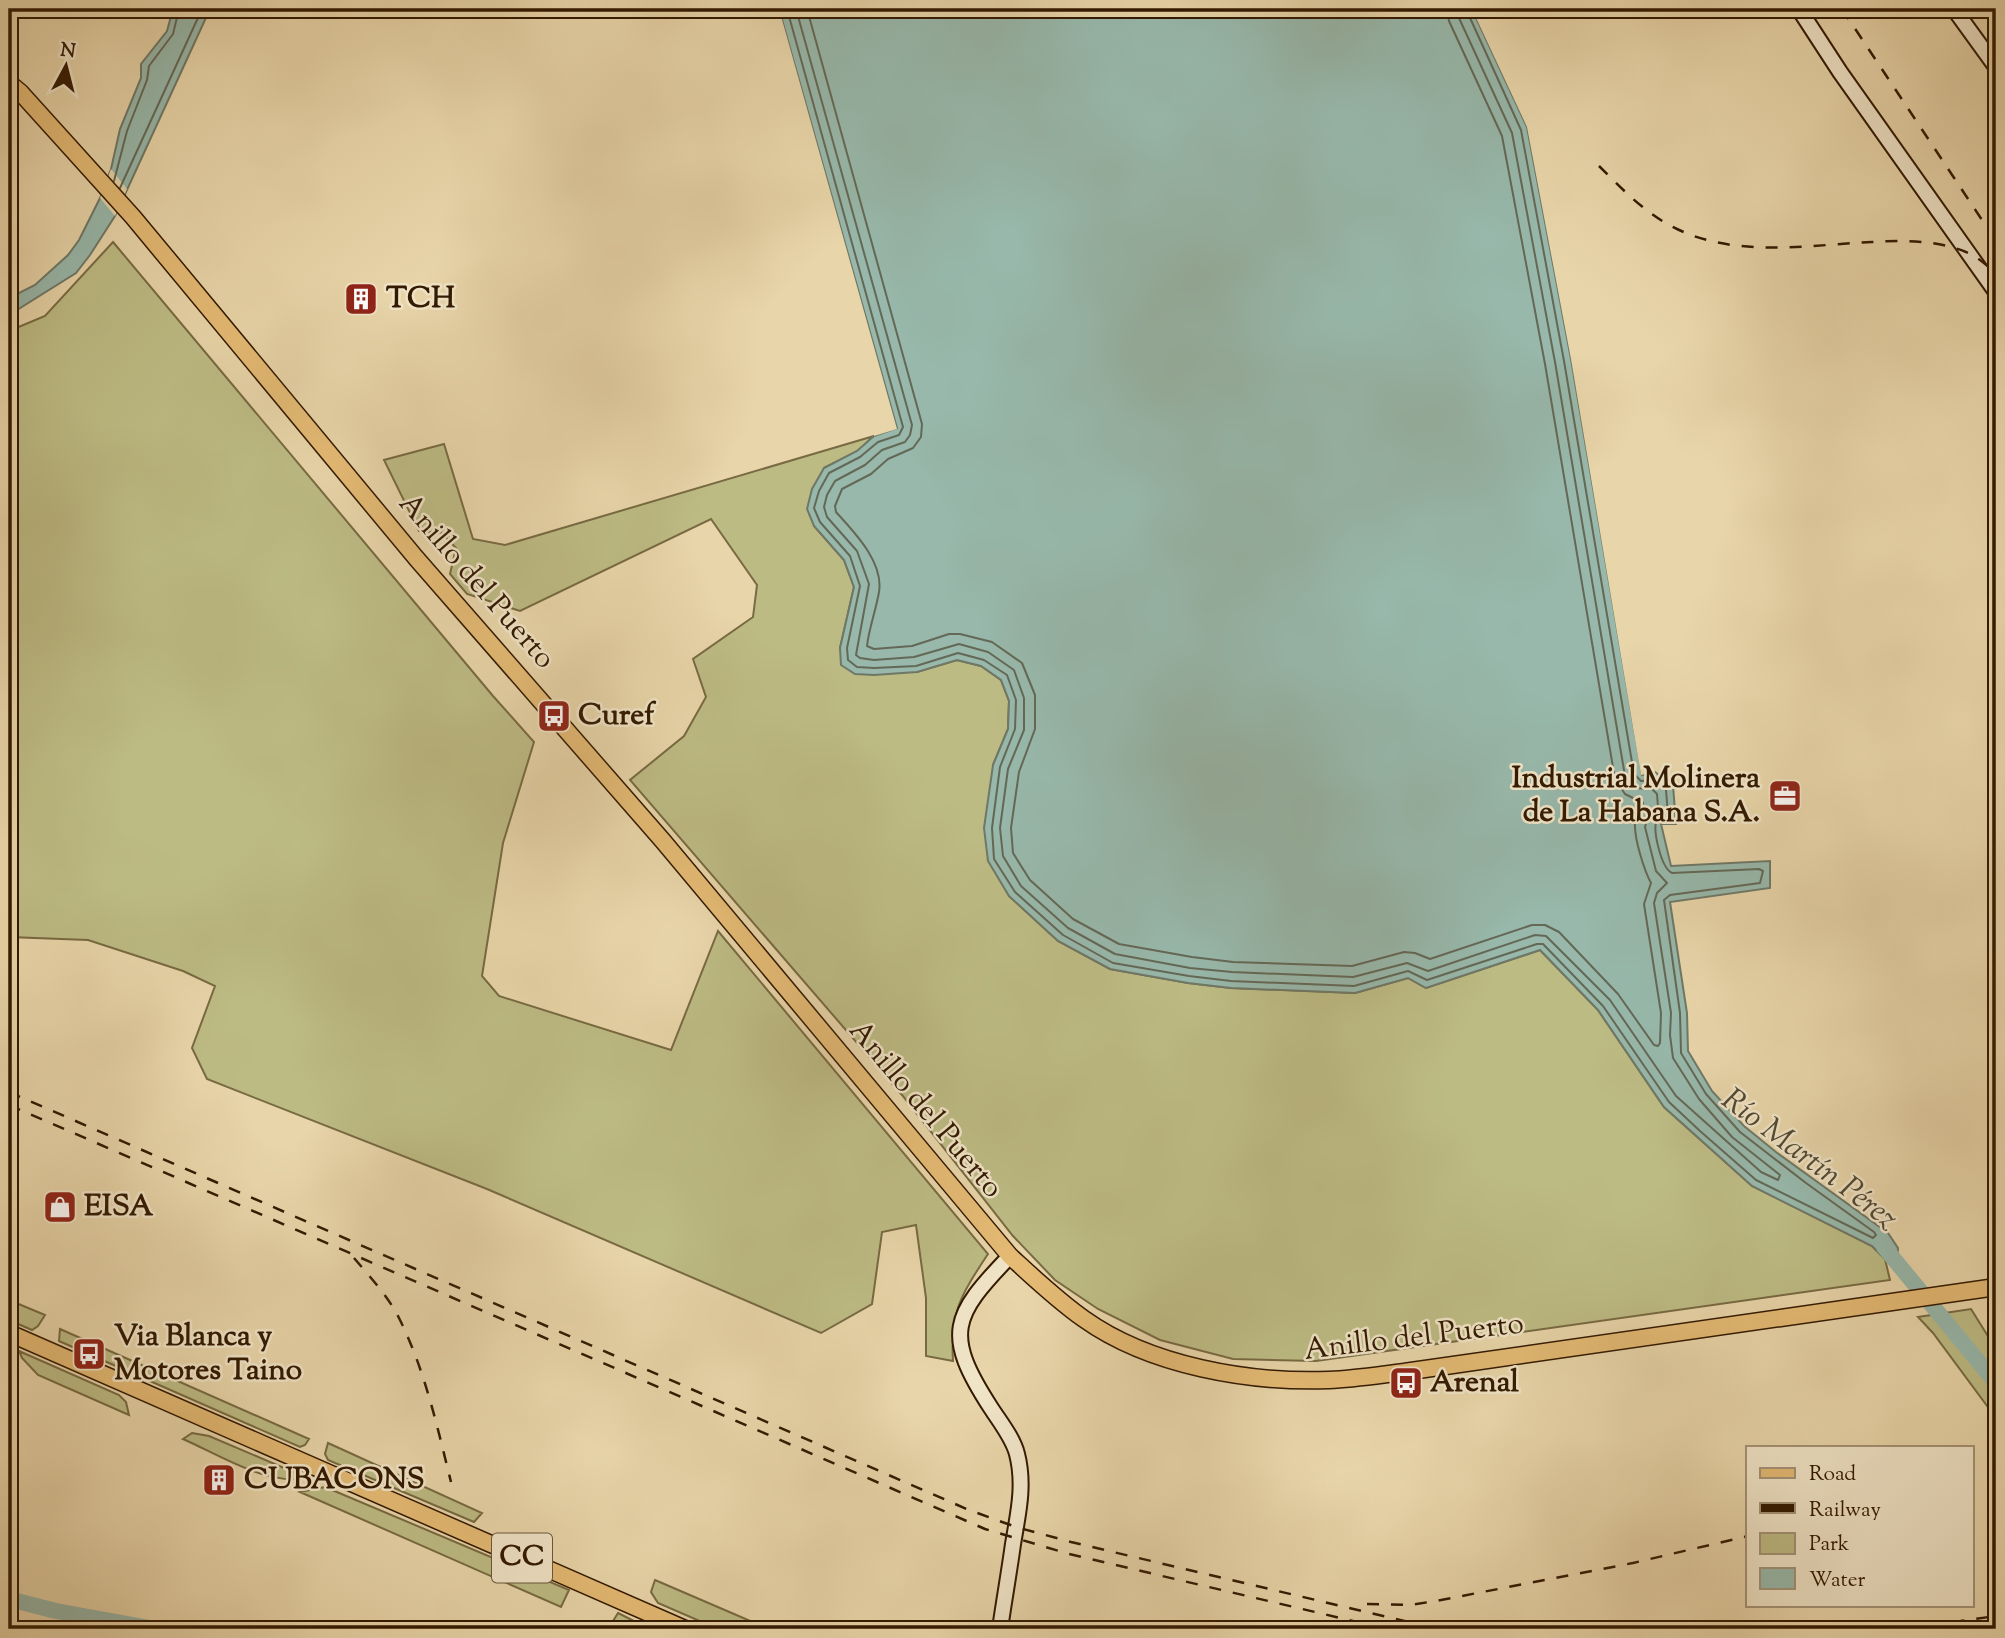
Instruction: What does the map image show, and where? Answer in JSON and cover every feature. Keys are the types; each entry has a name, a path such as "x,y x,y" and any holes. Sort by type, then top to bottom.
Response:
{"main road":[{"path":"1799,9 1840,72 1996,292"},
{"path":"1954,9 1996,67"},
{"name":"Anillo del Puerto","path":"9,83 133,217 408,547 663,841 1010,1256 1085,1320 1114,1337 1168,1358 1212,1370 1274,1379 1331,1380 1404,1372 1996,1287"},
{"path":"1000,1629 1022,1488 1017,1452 962,1353 959,1335 965,1310 979,1288 1010,1256"},
{"name":"CC","path":"9,1334 668,1625 685,1629"}],"green space":[{"path":"113,242 534,742 503,843 482,976 499,996 671,1050 718,931 988,1254 959,1304 953,1329 953,1361 926,1356 926,1298 916,1225 882,1232 872,1304 821,1333 487,1189 207,1079 192,1048 215,986 183,971 88,940 9,937 9,331 45,316"},
{"path":"874,436 858,451 824,468 814,526 844,560 854,587 840,648 917,672 957,660 981,666 1001,680 1009,701 1008,729 993,765 1009,896 1058,941 1110,969 1188,983 1231,988 1355,993 1408,978 1426,988 1540,950 1598,1010 1664,1107 1752,1186 1872,1246 1885,1259 1890,1280 1316,1361 1233,1359 1160,1340 1098,1309 1055,1280 1013,1236 902,1095 630,780 684,736 706,697 693,659 753,617 757,585 711,519 520,611 467,594 450,574 456,548 442,533 419,531 384,460 444,444 473,539 505,545"},
{"path":"9,1300 45,1315 32,1330 9,1320"},
{"path":"1971,1309 1996,1349 1996,1418 1918,1317"},
{"path":"60,1329 309,1439 300,1447 59,1341"},
{"path":"19,1351 119,1395 126,1402 129,1415 38,1375"},
{"path":"192,1433 209,1436 303,1476 300,1479 286,1479 256,1472 183,1439"},
{"path":"328,1443 482,1513 474,1522 328,1460 325,1454"},
{"path":"325,1487 569,1590 561,1607 300,1492"},
{"path":"655,1580 769,1629 718,1629 658,1603 651,1592"},
{"path":"618,1613 648,1628 649,1629 608,1629"}],"water":[{"path":"173,9 210,9 115,216 76,273 9,315 9,298 35,285 68,255 79,240 111,169 120,129 141,78 141,64 167,31"},
{"path":"779,9 1472,9 1527,127 1571,359 1642,775 1655,772 1673,785 1676,824 1661,824 1671,866 1770,861 1770,888 1670,902 1687,1013 1688,1051 1712,1091 1744,1126 1888,1233 1898,1248 1897,1261 1885,1259 1872,1246 1752,1186 1664,1107 1598,1010 1540,950 1426,988 1408,978 1355,993 1231,988 1110,969 1058,941 1009,896 988,861 984,828 993,765 1008,729 1009,701 1001,680 981,666 957,660 917,672 874,675 855,674 841,665 840,648 854,587 844,560 814,526 807,509 812,489 824,468 857,451 874,436 897,428"}],"pier":[{"path":"776,9 779,9 897,429 874,436 874,432 893,426"},
{"path":"1472,9 1476,9 1531,126 1644,770 1655,768 1655,772 1641,775 1571,359 1527,127"},
{"path":"111,169 127,189 115,216 100,198"}],"waterway":[{"name":"Río Martín Pérez","path":"1884,1247 1996,1383"},
{"path":"9,1599 56,1611 155,1629"}],"railway":[{"path":"1842,9 1996,241"},
{"path":"1599,166 1656,217 1700,238 1748,247 1798,247 1884,241 1931,243 1970,254 1996,273"},
{"path":"9,1092 969,1510 1016,1527 1071,1542 1438,1629"},
{"path":"9,1105 985,1529 1069,1554 1387,1629"},
{"path":"354,1258 390,1302 408,1338 430,1398 451,1482"},
{"path":"1367,1604 1411,1605 1441,1600 1633,1563 1746,1536"},
{"path":"1905,1629 1996,1616"},
{"path":"1981,1629 1996,1627"}],"place":[{"name":"TCH","path":"361,299"},
{"name":"Curef","path":"554,716"},
{"name":"Industrial Molinera de La Habana S.A.","path":"1785,796"},
{"name":"EISA","path":"60,1207"},
{"name":"Via Blanca y Motores Taino","path":"89,1354"},
{"name":"Arenal","path":"1406,1383"},
{"name":"CUBACONS","path":"219,1480"}]}
